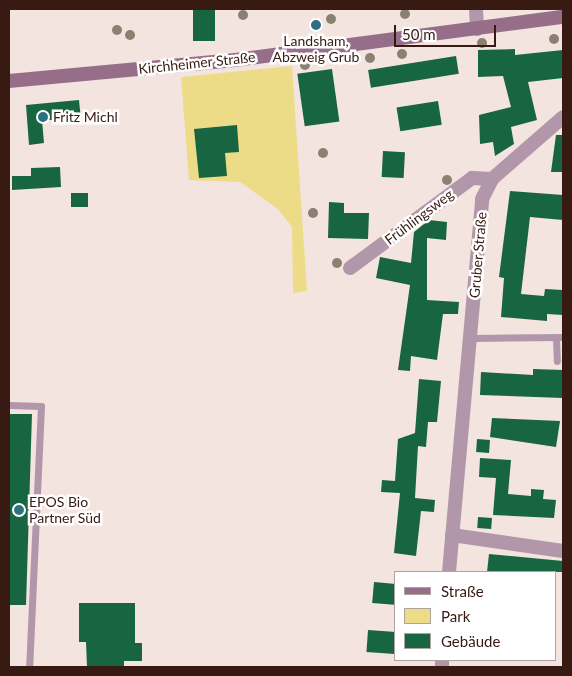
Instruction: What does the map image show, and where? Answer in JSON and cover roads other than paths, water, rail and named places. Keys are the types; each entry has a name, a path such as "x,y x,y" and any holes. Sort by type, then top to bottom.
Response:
{"main road":[{"name":"Kirchheimer Straße","path":"9,81 235,60 563,17"}],"street":[{"path":"476,9 478,29"},
{"name":"Gruber Straße","path":"449,571 482,200 492,179 563,117"},
{"name":"Frühlingsweg","path":"350,268 472,178 492,179"},
{"path":"452,535 563,551"}],"lane":[{"path":"471,338 560,337 556,361"},
{"path":"9,405 41,406 29,667"}],"place":[{"name":"Landsham, Abzweig Grub","path":"316,25"},
{"name":"Fritz Michl","path":"43,117"},
{"name":"EPOS Bio Partner Süd","path":"19,510"}]}
